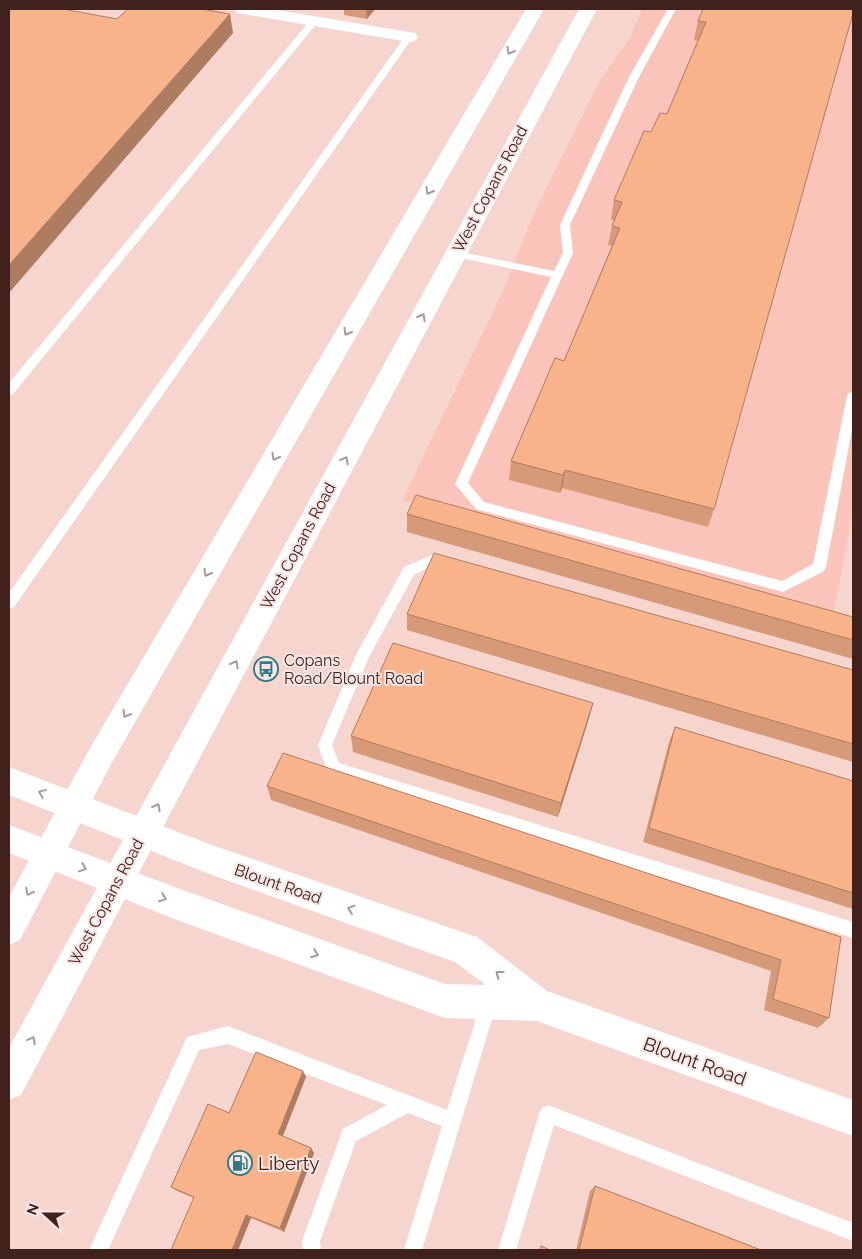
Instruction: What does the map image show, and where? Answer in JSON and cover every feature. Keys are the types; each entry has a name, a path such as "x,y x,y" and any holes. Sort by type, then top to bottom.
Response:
{"main road":[{"path":"243,9 409,37"},
{"path":"9,929 100,757 535,9"},
{"name":"West Copans Road","path":"9,1083 588,9"},
{"name":"Blount Road","path":"9,780 212,860 465,949 538,1004 853,1118"},
{"name":"Blount Road","path":"9,839 117,881 445,1001 538,1004"}],"lane":[{"path":"672,9 634,77 565,225 568,253 460,484 480,506 783,586 819,567 853,396"},
{"path":"9,391 315,20"},
{"path":"9,603 409,37"},
{"path":"456,254 558,275"},
{"path":"460,567 432,560 409,571 363,655 325,745 333,768 853,930"},
{"path":"413,1250 489,1002"},
{"path":"98,1250 192,1043 228,1034 452,1121"},
{"path":"312,1250 311,1241 349,1135 407,1104"},
{"path":"506,1250 548,1114 853,1232"}],"shaded area":[{"path":"642,9 853,9 853,510 833,616 402,500 504,289 531,220 600,80 630,38"}],"building":[{"path":"9,9 63,9 117,19 128,9 202,9 230,14 9,265"},
{"path":"703,9 853,9 714,509 565,470 563,475 511,461 555,358 564,361 620,228 612,226 622,202 614,200 644,131 651,132 660,113 667,114 706,22 698,21"},
{"path":"416,495 853,617 853,640 407,514"},
{"path":"434,553 853,670 853,744 407,614"},
{"path":"393,643 593,703 561,803 351,736"},
{"path":"675,727 853,781 853,893 649,828"},
{"path":"283,753 841,937 829,1018 773,999 781,960 267,786"},
{"path":"256,1052 303,1071 278,1134 311,1148 280,1228 246,1215 232,1250 171,1250 194,1197 171,1187 208,1104 229,1113"},
{"path":"595,1186 761,1250 579,1250"},
{"path":"541,1246 550,1250 540,1250"}],"place":[{"name":"Copans Road/Blount Road","path":"266,669"},
{"name":"Liberty","path":"240,1163"}]}
